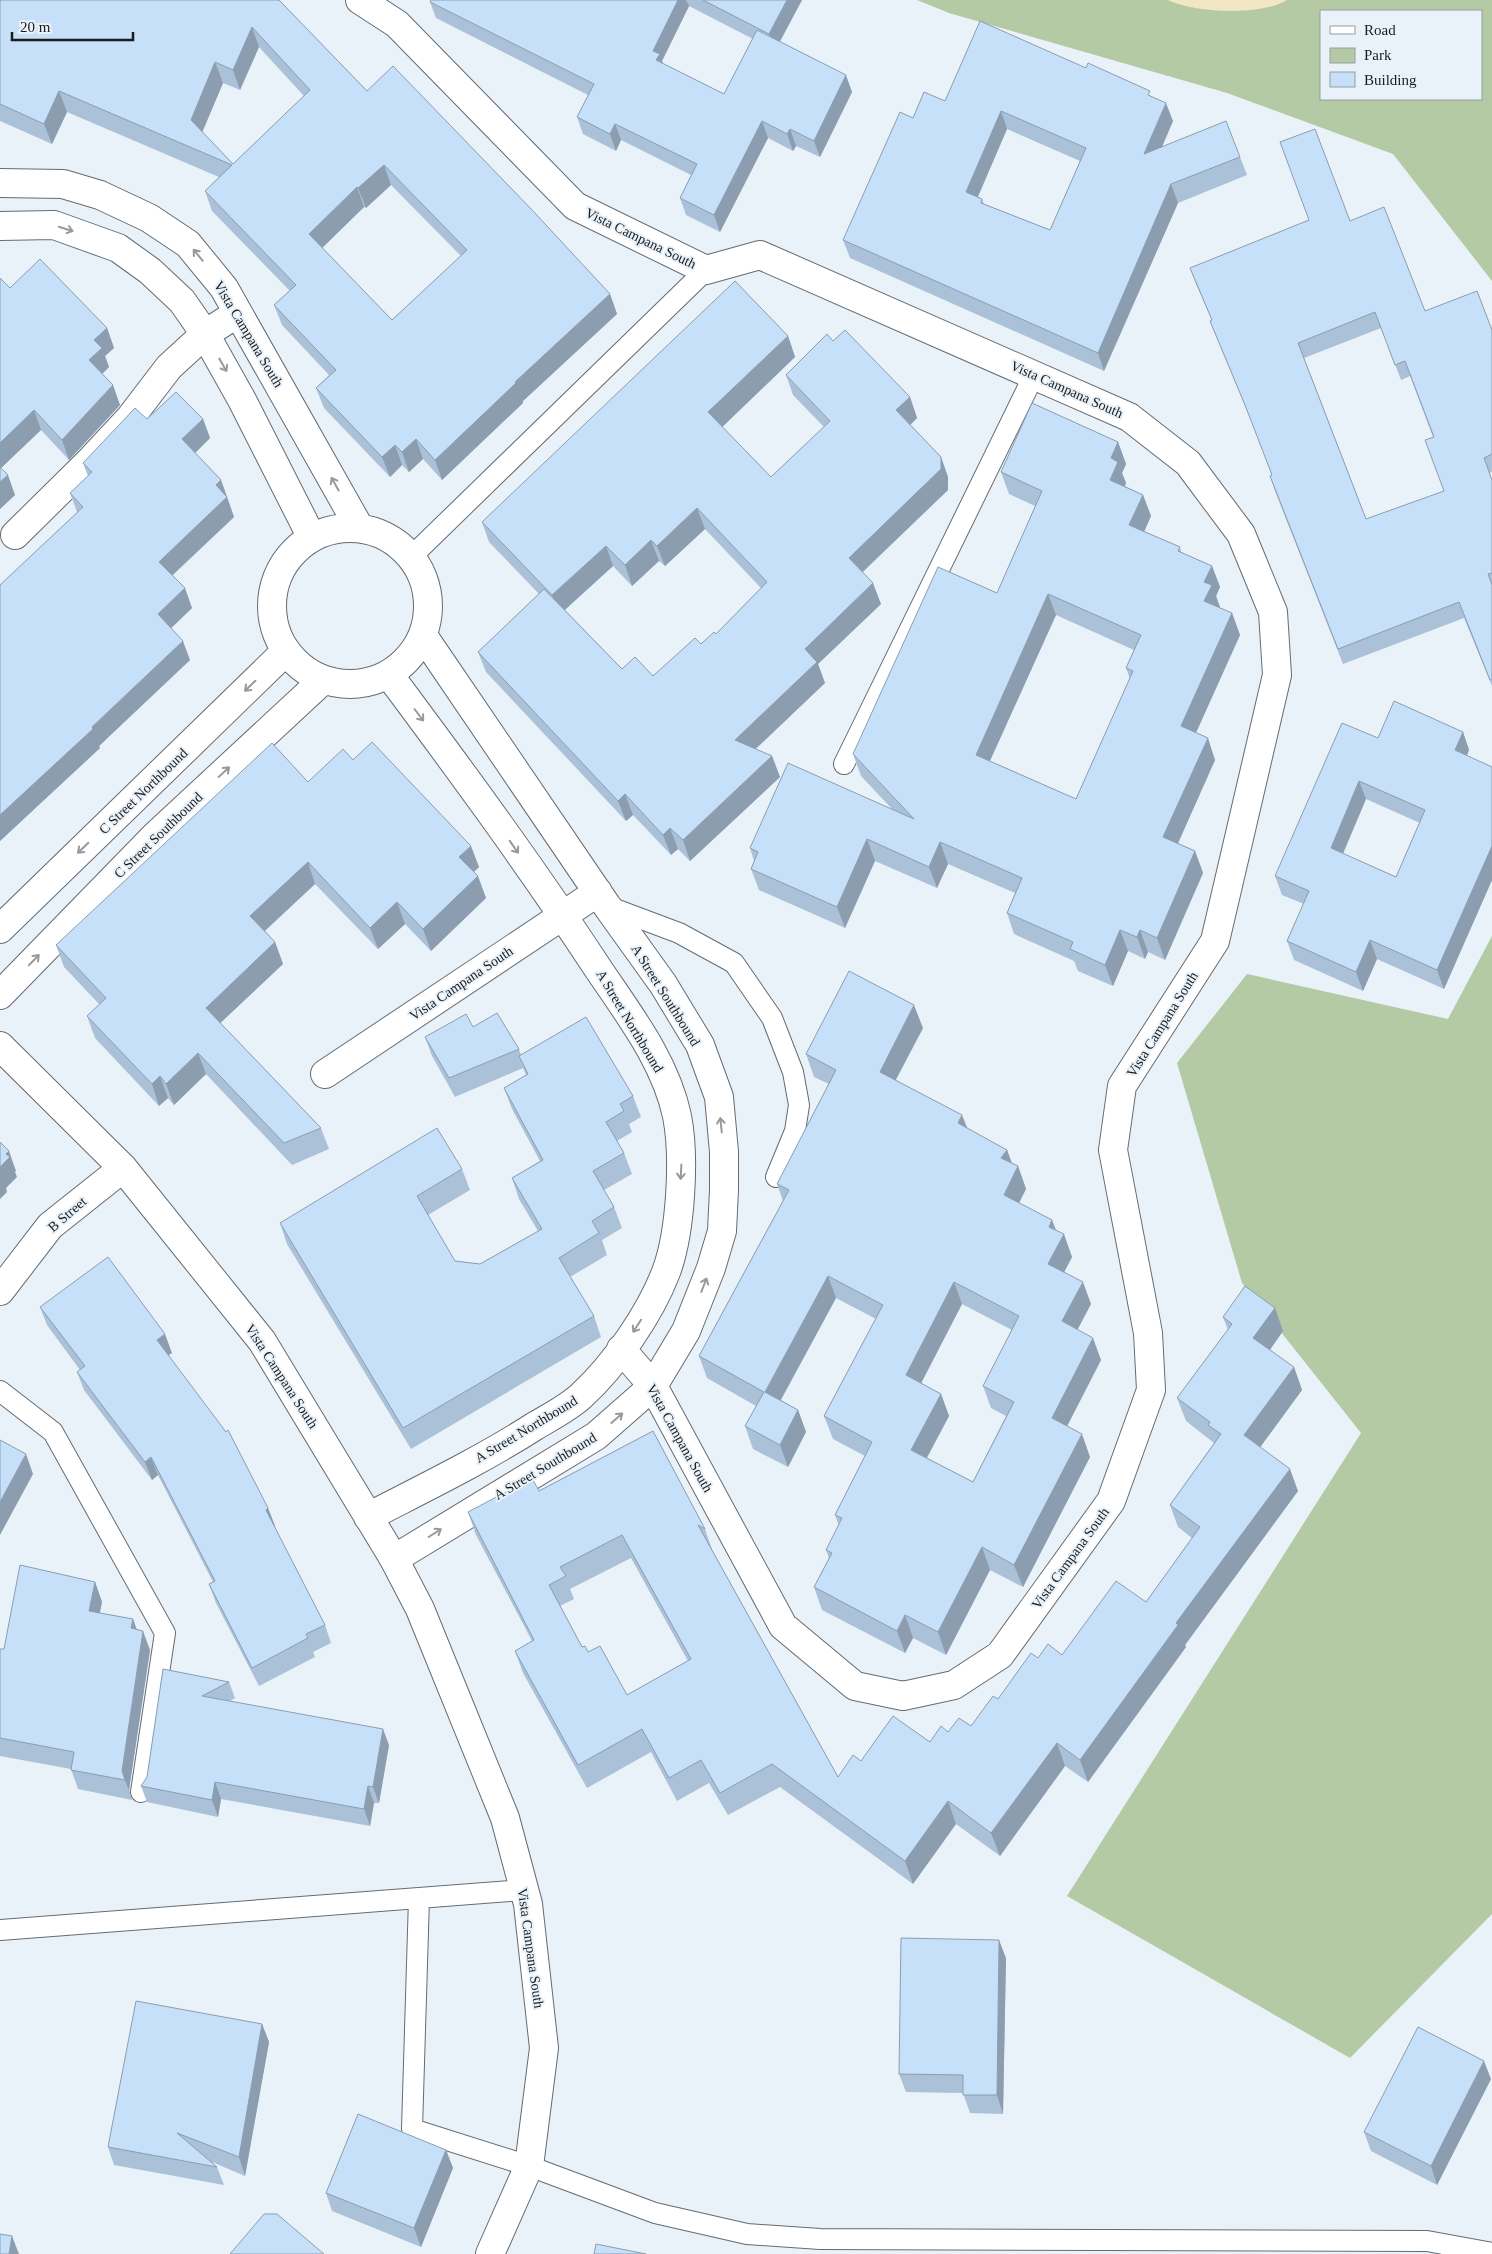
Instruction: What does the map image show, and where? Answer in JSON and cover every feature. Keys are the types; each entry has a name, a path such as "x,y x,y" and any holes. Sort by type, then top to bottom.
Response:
{"street":[{"name":"Vista Campana South","path":"360,0 397,24 575,206 706,270 760,255 1129,417 1188,463 1242,534 1273,612 1277,675 1215,941 1122,1086 1113,1150 1148,1333 1151,1390 1111,1501 1000,1655 954,1685 902,1696 855,1686 783,1626 653,1386 621,1350"},
{"name":"Vista Campana South","path":"0,183 63,184 100,195 149,218 188,244 224,288 359,527"},
{"path":"32,224 33,183"},
{"path":"0,226 54,225 118,248 150,271 182,301 205,334 242,400 311,536"},
{"path":"15,535 89,462 124,424 168,367 205,334 238,313"},
{"path":"359,527 388,536 412,556 430,595 424,637 390,676 356,686 322,681 285,652 270,610 280,568 311,536 359,527"},
{"name":"A Street Southbound","path":"394,1559 596,1436 653,1386 686,1331 722,1231 724,1152 719,1097 700,1046 663,984 602,899 424,637"},
{"name":"C Street Northbound","path":"0,929 285,652"},
{"name":"A Street Northbound","path":"368,1518 514,1440 578,1398 608,1370 641,1320 666,1271 679,1212 682,1157 677,1115 662,1070 634,1022 563,915 390,676"},
{"name":"C Street Southbound","path":"0,995 155,836 322,681"},
{"name":"Vista Campana South","path":"325,1074 563,915 602,899"},
{"name":"Vista Campana South","path":"0,1046 123,1168 262,1341 394,1559 420,1609 505,1818 528,1904 544,2048 529,2166 490,2254"},
{"name":"B Street","path":"0,1291 50,1226 123,1168"}],"lane":[{"name":"Vista Campana South","path":"412,556 706,270"},
{"path":"844,764 1034,375"},
{"path":"602,899 679,933 734,963 772,1018 792,1072 799,1105 795,1131 776,1177"},
{"path":"0,1391 52,1432 165,1633 141,1792"},
{"path":"0,1930 524,1890"},
{"path":"419,1898 412,2130 529,2166 655,2213 747,2234 830,2239 1427,2241 1492,2253"}],"green space":[{"path":"917,0 1492,0 1492,281 1393,154 1227,93 949,13"},
{"path":"1492,936 1492,1914 1350,2058 1067,1896 1361,1433 1242,1283 1177,1063 1247,974 1448,1019"}],"sand":[{"path":"1168,0 1287,0 1262,9 1228,11 1194,8"}],"building":[{"path":"0,0 279,0 367,91 393,66 610,294 515,382 435,460 416,439 402,452 395,445 382,457 316,388 336,370 274,305 296,285 205,191 232,165 59,91 44,124 0,104","holes":["252,27 310,90 233,164 191,120 215,62 233,70","384,165 467,250 392,320 309,234 357,187"]},
{"path":"431,0 678,0 653,51 660,54 656,60 724,94 757,30 846,75 814,141 790,129 787,134 762,121 714,215 680,198 697,164 615,124 610,134 577,117 594,84 430,2"},
{"path":"703,0 787,0 769,34"},
{"path":"980,21 1086,68 1088,63 1150,91 1148,95 1166,103 1144,154 1226,121 1240,157 1171,184 1098,353 843,240 900,112 913,118 924,92 945,101","holes":["1001,111 1086,148 1050,230 981,203 982,199 966,192"]},
{"path":"1315,129 1350,221 1384,207 1425,311 1477,291 1492,330 1492,454 1484,458 1492,480 1492,573 1488,574 1492,585 1492,679 1490,680 1459,602 1338,649 1270,476 1272,475 1190,268 1309,220 1280,142","holes":["1375,312 1395,365 1405,361 1434,437 1425,440 1444,491 1366,519 1298,343"]},
{"path":"40,259 107,328 94,340 102,348 89,360 113,385 62,440 34,410 0,443 0,278 10,288"},
{"path":"735,281 788,336 708,412 771,477 830,421 786,375 827,334 833,341 845,330 910,397 896,410 941,457 941,469 849,558 873,583 805,649 817,662 735,740 772,756 683,840 670,828 663,835 625,794 618,801 478,652 544,589 622,669 635,657 653,676 695,638 701,644 714,632 716,634 767,582 697,508 657,546 651,540 625,565 606,546 552,595 482,522"},
{"path":"176,392 203,419 182,439 221,480 216,485 227,497 159,562 185,588 158,614 183,641 92,727 93,729 0,815 0,585 83,507 70,493 92,472 83,463 135,408 147,419"},
{"path":"1032,403 1118,442 1111,458 1118,462 1110,480 1143,495 1129,525 1180,547 1178,551 1212,566 1204,582 1212,585 1204,601 1232,613 1181,726 1208,738 1163,837 1195,851 1157,938 1140,930 1137,937 1120,930 1105,965 1070,949 1073,942 1007,913 1022,878 940,842 929,867 867,839 837,907 751,869 758,852 750,848 788,763 914,819 853,754 938,567 997,593 1042,491 1001,472","holes":["1048,594 1141,635 1126,668 1133,671 1076,799 976,755"]},
{"path":"0,467 8,475 0,482"},
{"path":"1394,701 1463,732 1455,750 1492,767 1492,846 1437,970 1370,940 1356,972 1287,941 1309,891 1275,876 1342,723 1378,738","holes":["1359,781 1425,810 1396,877 1331,848"]},
{"path":"372,742 471,846 459,857 478,876 423,929 397,902 370,928 308,862 250,916 275,942 206,1008 321,1128 284,1143 198,1053 166,1084 160,1076 152,1084 87,1016 106,998 56,945 272,743 308,782 343,749 353,760"},
{"path":"849,971 914,1005 880,1072 962,1115 958,1123 1007,1150 1001,1158 1018,1166 1004,1195 1052,1220 1049,1227 1064,1234 1048,1264 1083,1282 1062,1321 1093,1338 1052,1418 1082,1434 1014,1565 982,1547 938,1632 905,1615 897,1631 814,1587 832,1553 826,1550 842,1518 835,1515 872,1442 824,1416 883,1305 828,1276 765,1392 798,1410 780,1445 745,1426 764,1392 699,1356 789,1190 777,1184 836,1070 806,1054","holes":["954,1282 1019,1316 983,1386 1014,1402 973,1482 911,1450 941,1394 906,1375"]},
{"path":"497,1013 519,1049 449,1078 425,1037 466,1014 473,1027"},
{"path":"586,1017 633,1096 620,1104 624,1111 606,1122 624,1153 593,1171 614,1207 592,1221 599,1233 559,1258 594,1316 403,1428 280,1223 437,1128 462,1169 417,1196 455,1261 480,1264 542,1229 512,1178 543,1160 504,1088 528,1074 519,1056"},
{"path":"0,1142 9,1151 6,1154 10,1157 0,1167"},
{"path":"108,1257 165,1334 157,1340 226,1432 228,1430 268,1508 266,1510 325,1625 306,1634 308,1638 252,1668 209,1584 215,1581 151,1457 145,1462 77,1372 85,1366 40,1307"},
{"path":"1245,1286 1275,1308 1253,1338 1294,1367 1244,1435 1290,1469 1176,1623 1178,1625 1080,1760 1057,1743 991,1833 948,1801 905,1861 772,1764 720,1793 701,1760 669,1778 642,1729 578,1765 515,1651 534,1640 468,1512 532,1478 539,1491 653,1431 705,1529 698,1525 838,1777 853,1755 861,1761 893,1716 930,1742 941,1726 948,1732 959,1718 971,1726 993,1696 998,1699 1031,1653 1038,1658 1048,1644 1062,1655 1116,1581 1146,1602 1200,1527 1170,1505 1221,1434 1208,1425 1210,1422 1177,1398 1232,1324 1223,1317","holes":["622,1535 691,1659 627,1695 600,1646 588,1652 585,1646 582,1647 549,1585 566,1576 560,1567"]},
{"path":"0,1440 26,1454 0,1502"},
{"path":"20,1565 95,1582 89,1611 133,1619 131,1628 143,1631 122,1771 125,1780 71,1770 74,1752 0,1738 0,1649 4,1649"},
{"path":"163,1669 229,1682 202,1696 383,1729 373,1787 368,1786 364,1809 215,1782 212,1800 141,1786 147,1777"},
{"path":"901,1938 999,1940 997,2095 963,2095 963,2075 899,2074"},
{"path":"136,2001 262,2024 239,2157 177,2133 217,2167 108,2147"},
{"path":"1418,2027 1484,2061 1431,2166 1364,2132"},
{"path":"358,2114 446,2150 414,2228 326,2193"},
{"path":"264,2214 277,2214 324,2254 230,2254"},
{"path":"0,2234 12,2236 9,2254 0,2254"},
{"path":"596,2244 646,2254 594,2254"}]}
